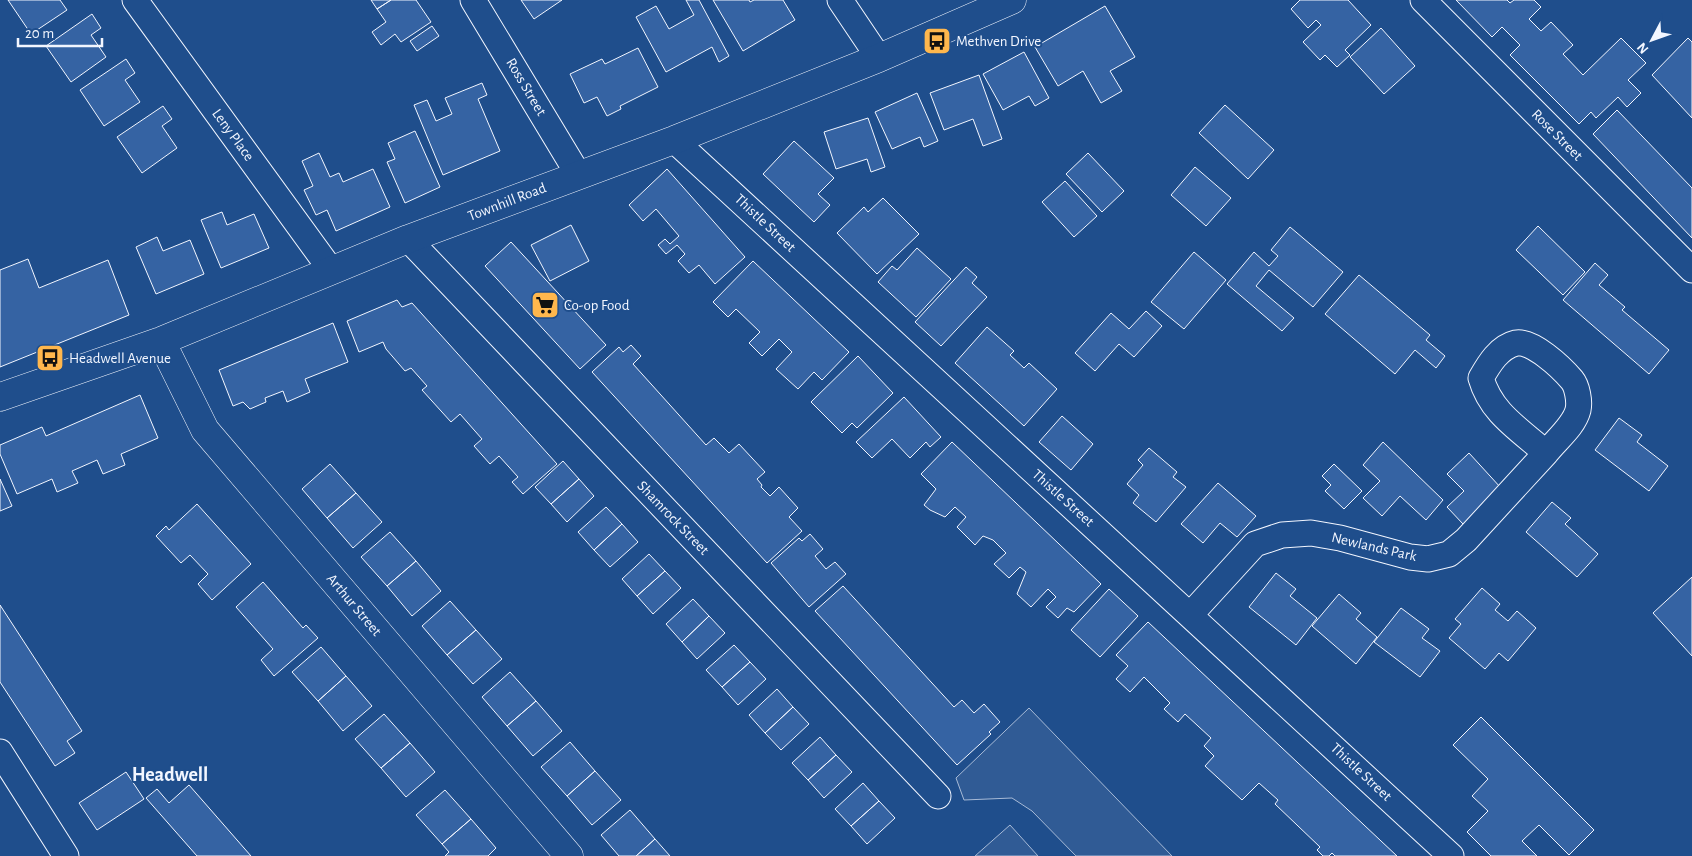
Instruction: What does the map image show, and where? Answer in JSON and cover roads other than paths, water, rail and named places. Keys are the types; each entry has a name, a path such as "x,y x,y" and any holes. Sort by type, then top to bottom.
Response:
{"street":[{"name":"Leny Place","path":"135,0 331,270"},
{"name":"Ross Street","path":"473,0 578,174"},
{"path":"840,0 879,58"},
{"name":"Townhill Road","path":"0,397 161,341 331,270 578,174 674,140 879,58 1012,0"},
{"name":"Rose Street","path":"1423,0 1692,270"},
{"name":"Thistle Street","path":"674,140 1191,614 1451,856"},
{"name":"Shamrock Street","path":"408,240 938,796"},
{"name":"Arthur Street","path":"161,341 205,430 569,856"},
{"name":"Newlands Park","path":"1191,614 1256,544 1282,535 1311,533 1340,538 1410,557 1428,559 1449,554 1466,540 1546,452"},
{"path":"0,752 66,856"}],"place":[{"name":"Methven Drive","path":"937,41"},
{"name":"Co-op Food","path":"545,305"},
{"name":"Headwell Avenue","path":"50,358"}],"district":[{"name":"Headwell","path":"170,775"}]}
